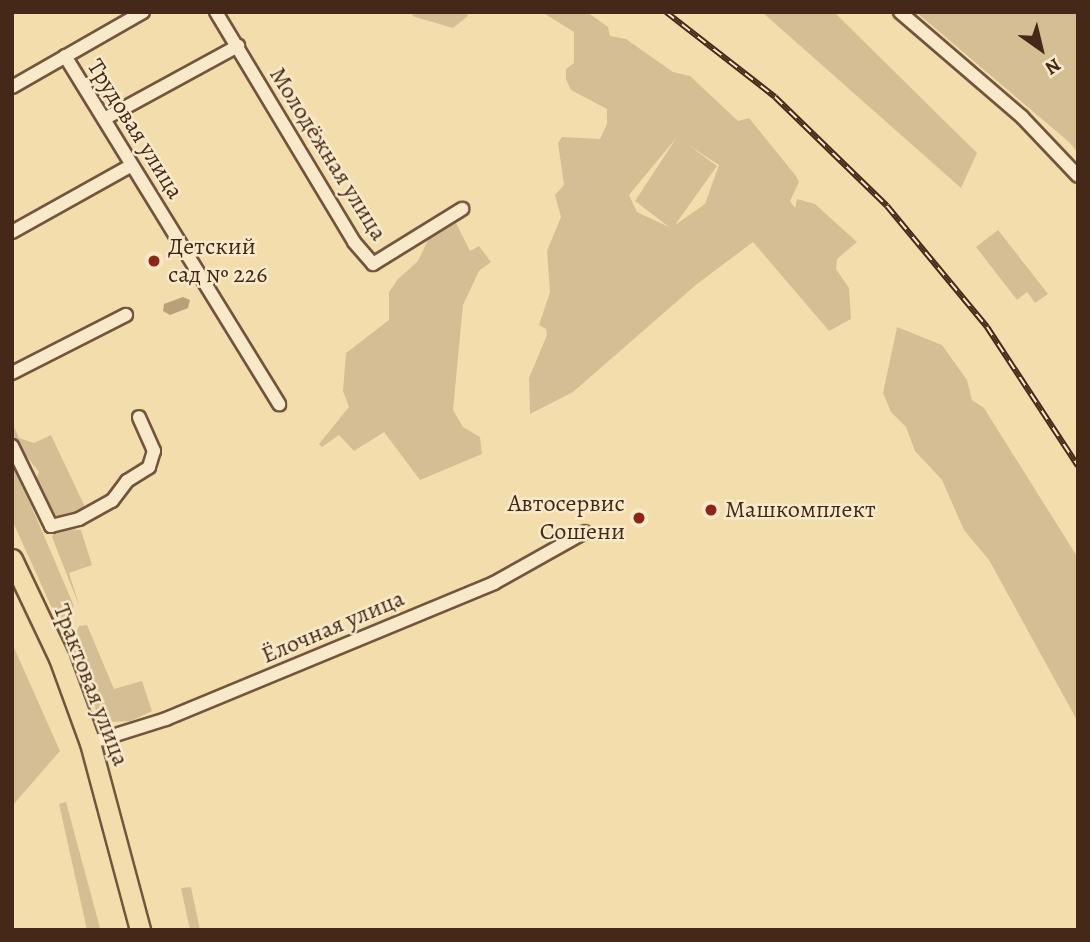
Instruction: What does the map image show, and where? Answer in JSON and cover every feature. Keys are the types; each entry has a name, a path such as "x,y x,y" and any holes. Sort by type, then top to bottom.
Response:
{"main road":[{"name":"Трактовая улица","path":"12,559 59,658 90,743 140,930"}],"street":[{"path":"12,87 143,12"},
{"name":"Молодёжная улица","path":"216,12 354,242 373,264 462,209"},
{"path":"900,12 1022,117 1078,176"},
{"path":"104,119 238,46"},
{"name":"Трудовая улица","path":"65,55 279,404"},
{"path":"12,232 132,165"},
{"path":"12,373 126,315"},
{"path":"12,446 51,526 79,519 112,501 127,481 149,467 153,451 139,417"},
{"name":"Ёлочная улица","path":"90,743 166,719 502,580 585,532"}],"shaded area":[{"path":"415,12 466,12 468,16 453,28 412,16"},
{"path":"542,12 587,12 608,27 610,36 626,39 673,72 690,76 738,121 749,118 796,176 799,182 790,201 795,208 797,199 815,204 857,242 837,259 836,269 849,288 851,319 829,331 753,242 697,284 573,392 530,414 529,378 547,335 546,329 539,325 550,292 547,251 561,217 555,195 564,185 558,143 562,137 600,139 607,124 607,109 571,90 566,79 566,69 574,63 574,32","holes":["677,137 635,201 669,227 637,212 629,195","687,144 719,165 705,204 675,225 717,166"]},
{"path":"762,12 834,12 977,153 961,188"},
{"path":"916,12 1078,12 1078,153 1069,142"},
{"path":"456,223 470,251 479,246 491,262 479,271 463,305 453,410 463,427 480,437 482,454 420,480 384,432 354,451 339,435 322,447 319,444 349,407 343,391 346,353 389,320 389,292 398,279 418,261 428,240"},
{"path":"998,230 1048,294 1035,303 1027,292 1017,300 976,247"},
{"path":"183,297 190,300 188,308 170,315 163,311 164,304"},
{"path":"897,327 942,345 967,380 972,400 984,408 1078,558 1078,722 989,560 964,530 942,480 915,451 906,427 891,412 883,393"},
{"path":"12,423 19,438 34,443 51,435 87,511 59,523 50,515 35,481 39,472 12,438"},
{"path":"12,461 74,606 64,622 51,606 12,520"},
{"path":"57,528 81,530 92,565 69,573 80,608 52,537"},
{"path":"87,625 114,689 142,681 152,711 131,721 108,722 99,717 70,644 79,626"},
{"path":"12,643 60,751 12,806"},
{"path":"66,802 100,930 87,930 59,804"},
{"path":"191,887 200,930 190,930 181,888"}],"railway":[{"path":"666,12 775,97 887,206 987,327 1078,466"}],"place":[{"name":"Детский сад № 226","path":"154,261"},
{"name":"Машкомплект","path":"711,510"},
{"name":"Автосервис Сошени","path":"639,518"}]}
